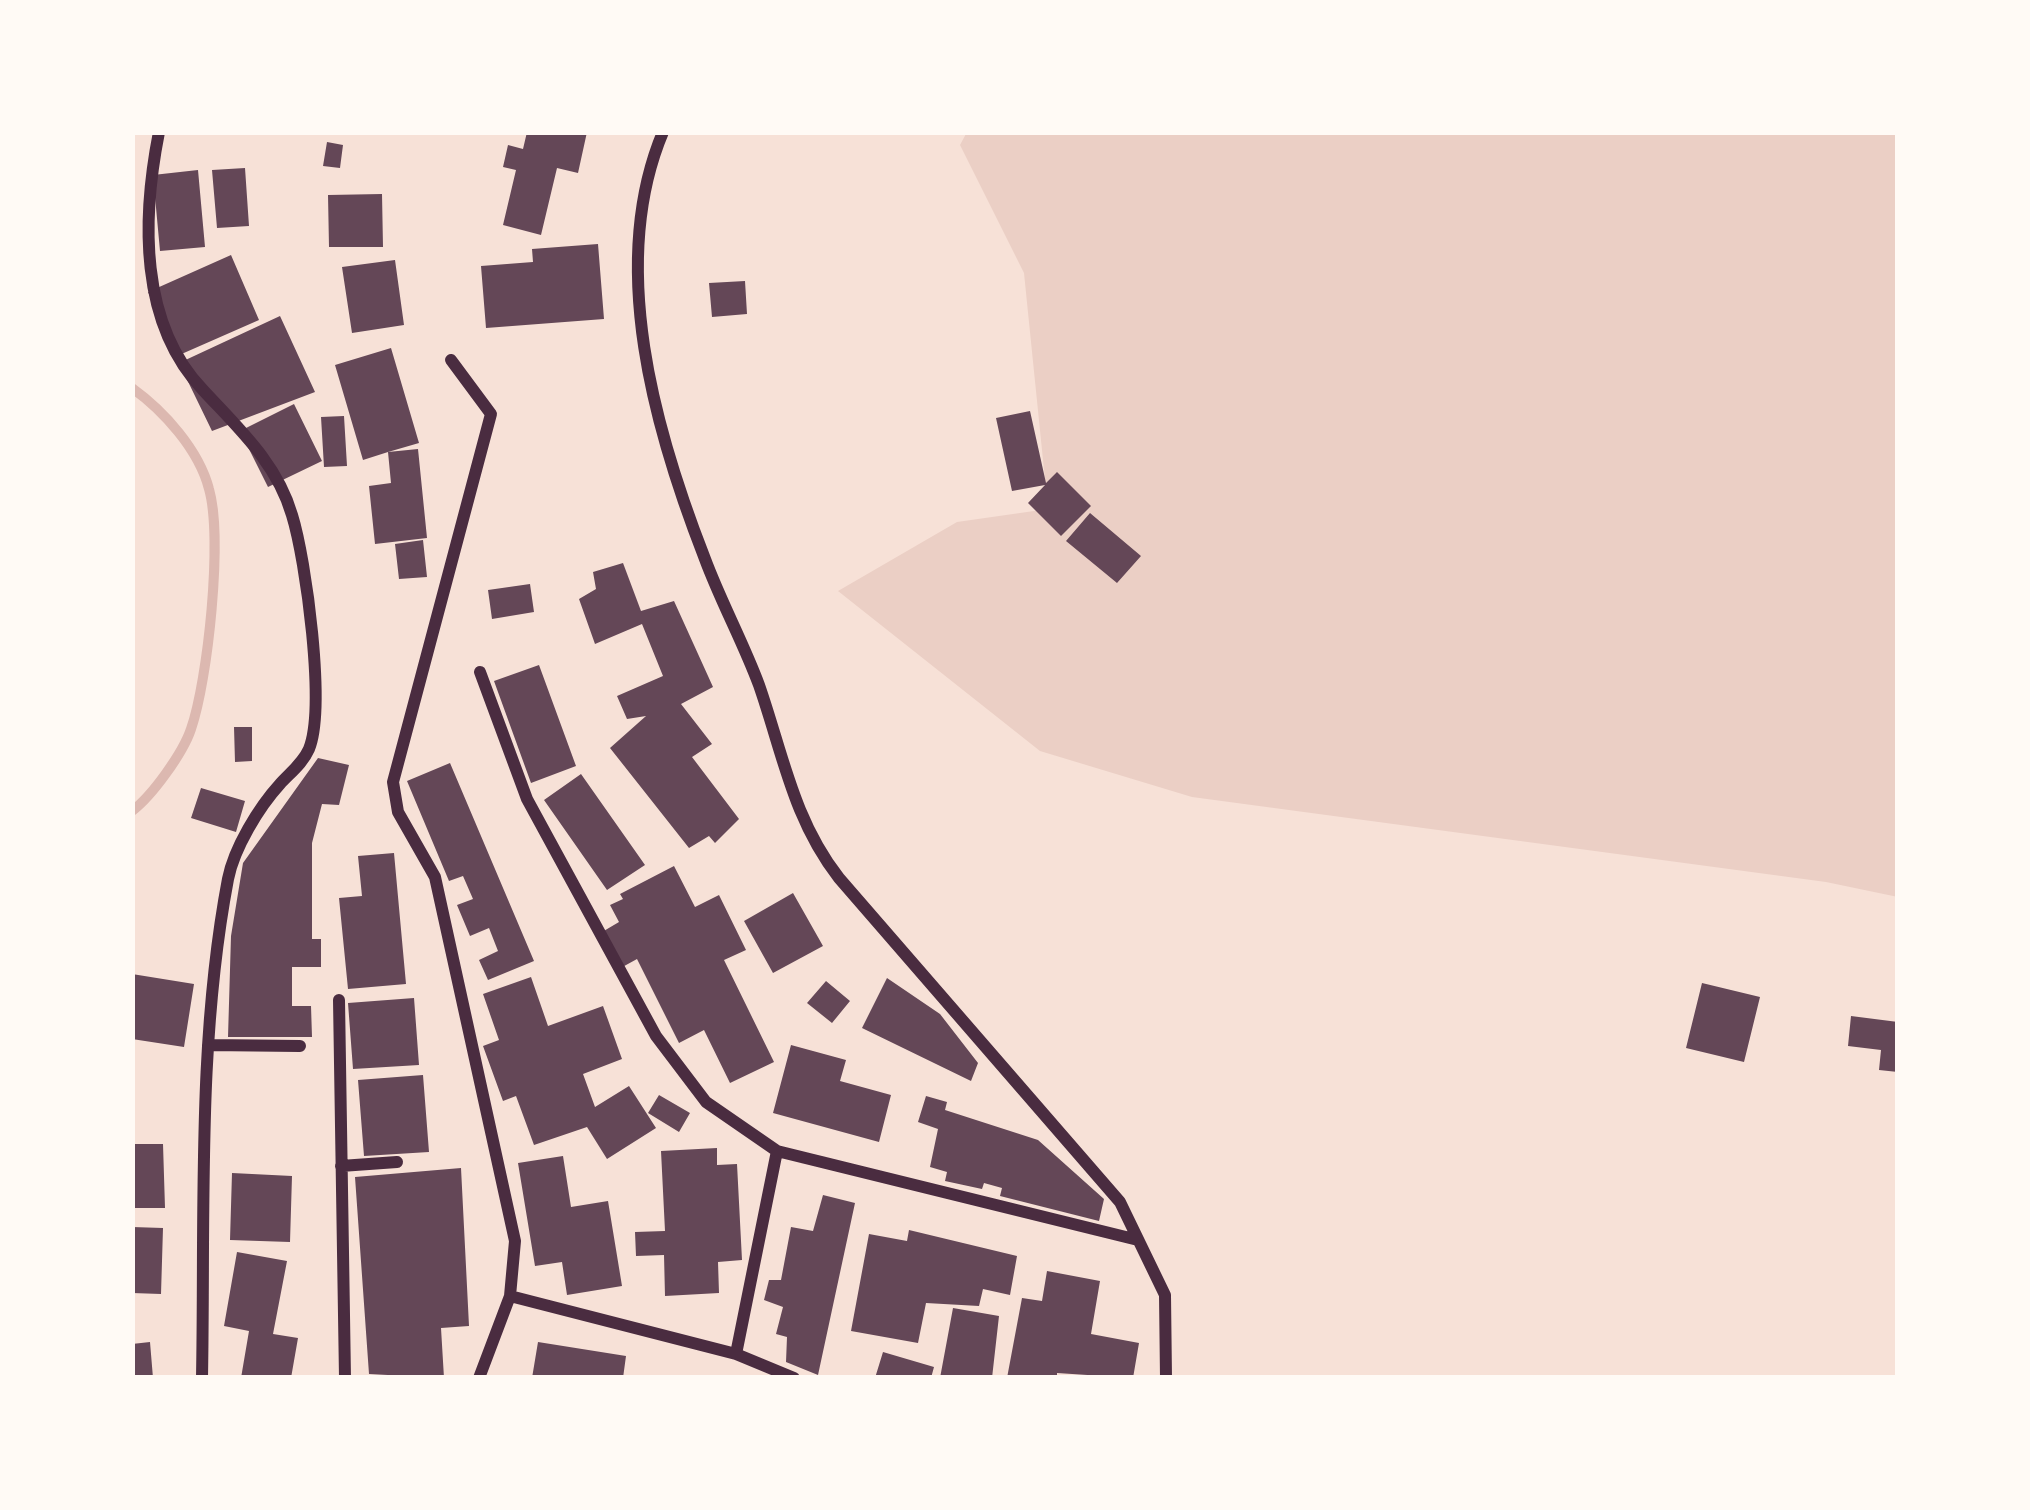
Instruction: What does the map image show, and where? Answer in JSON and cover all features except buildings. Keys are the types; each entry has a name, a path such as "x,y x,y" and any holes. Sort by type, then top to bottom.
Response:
{"street":[{"path":"159,132 151,176 156,308 176,357 238,422 274,473 292,513 308,602 316,718 308,751 276,788 229,872 208,1045 202,1378"},
{"path":"663,132 650,163 639,227 650,383 698,540 760,688 794,804 811,842 1120,1202 1165,1295 1166,1378"},
{"path":"451,360 491,414 393,782 398,812 436,878 499,1150 515,1241 510,1296 479,1378"},
{"path":"480,672 527,799 656,1036 706,1102 778,1151 1138,1240"},
{"path":"339,1000 346,1378"},
{"path":"208,1045 300,1046"},
{"path":"736,1354 778,1151"},
{"path":"341,1166 397,1162"},
{"path":"510,1296 736,1354 794,1378"}],"shaded area":[{"path":"967,132 1898,132 1898,897 1826,882 1192,797 1040,751 838,591 957,522 1048,509 1024,273 960,145"}],"waterway":[{"path":"132,388 168,420 197,460 209,489 214,540 208,644 191,729 166,773 132,811"}]}
